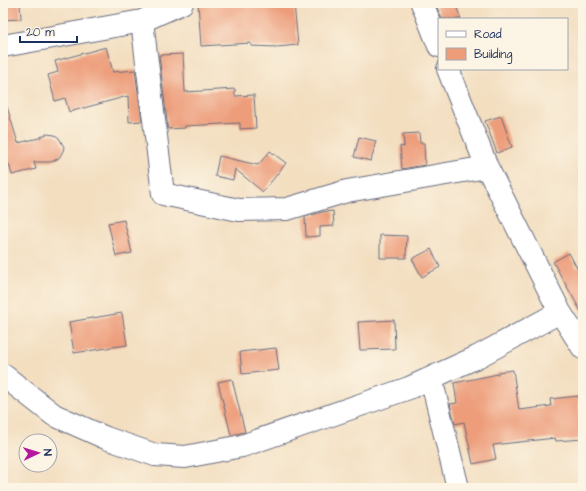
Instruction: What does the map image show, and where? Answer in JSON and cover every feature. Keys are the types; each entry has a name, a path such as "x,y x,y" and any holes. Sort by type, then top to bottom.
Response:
{"street":[{"path":"3,46 142,21 182,3"},
{"path":"422,3 438,43"},
{"path":"142,21 162,194 239,210 287,209 347,191 486,168"},
{"path":"448,70 486,168 560,312 583,348"},
{"path":"3,375 54,415 106,438 155,455 185,457 242,446 409,388 477,357 560,312"},
{"path":"431,378 458,488"}],"building":[{"path":"3,3 20,3 21,19 3,20"},
{"path":"198,3 294,3 298,45 277,47 251,46 251,43 201,46"},
{"path":"435,3 455,3 461,18 442,18"},
{"path":"106,47 113,72 135,70 142,121 129,122 128,96 69,112 65,98 55,101 48,75 58,72 55,61"},
{"path":"183,54 185,92 235,89 235,96 254,95 256,128 240,129 240,123 185,126 185,128 168,129 159,55"},
{"path":"3,107 7,107 18,143 39,138 46,134 55,135 59,138 64,147 59,158 51,162 34,162 36,169 12,175 9,164 3,166"},
{"path":"501,116 512,147 497,153 485,121"},
{"path":"419,133 420,143 424,143 425,165 402,169 400,146 404,147 403,134"},
{"path":"359,137 376,141 371,161 354,157"},
{"path":"270,151 286,163 263,192 235,169 233,180 215,176 219,156 258,165"},
{"path":"333,211 334,226 320,227 320,236 306,237 305,217 322,212"},
{"path":"124,220 132,253 116,256 108,223"},
{"path":"380,235 407,236 406,258 380,258"},
{"path":"431,249 440,267 422,277 412,259"},
{"path":"569,253 577,268 583,265 583,315 553,262"},
{"path":"122,313 127,345 74,353 69,322"},
{"path":"394,320 395,349 360,350 358,322"},
{"path":"276,348 279,370 242,374 240,352"},
{"path":"513,370 519,410 551,406 550,399 578,396 583,439 556,441 555,438 493,445 496,459 473,464 464,422 455,424 450,404 457,403 454,383 498,374 498,372"},
{"path":"232,379 245,432 231,435 218,382"}]}
